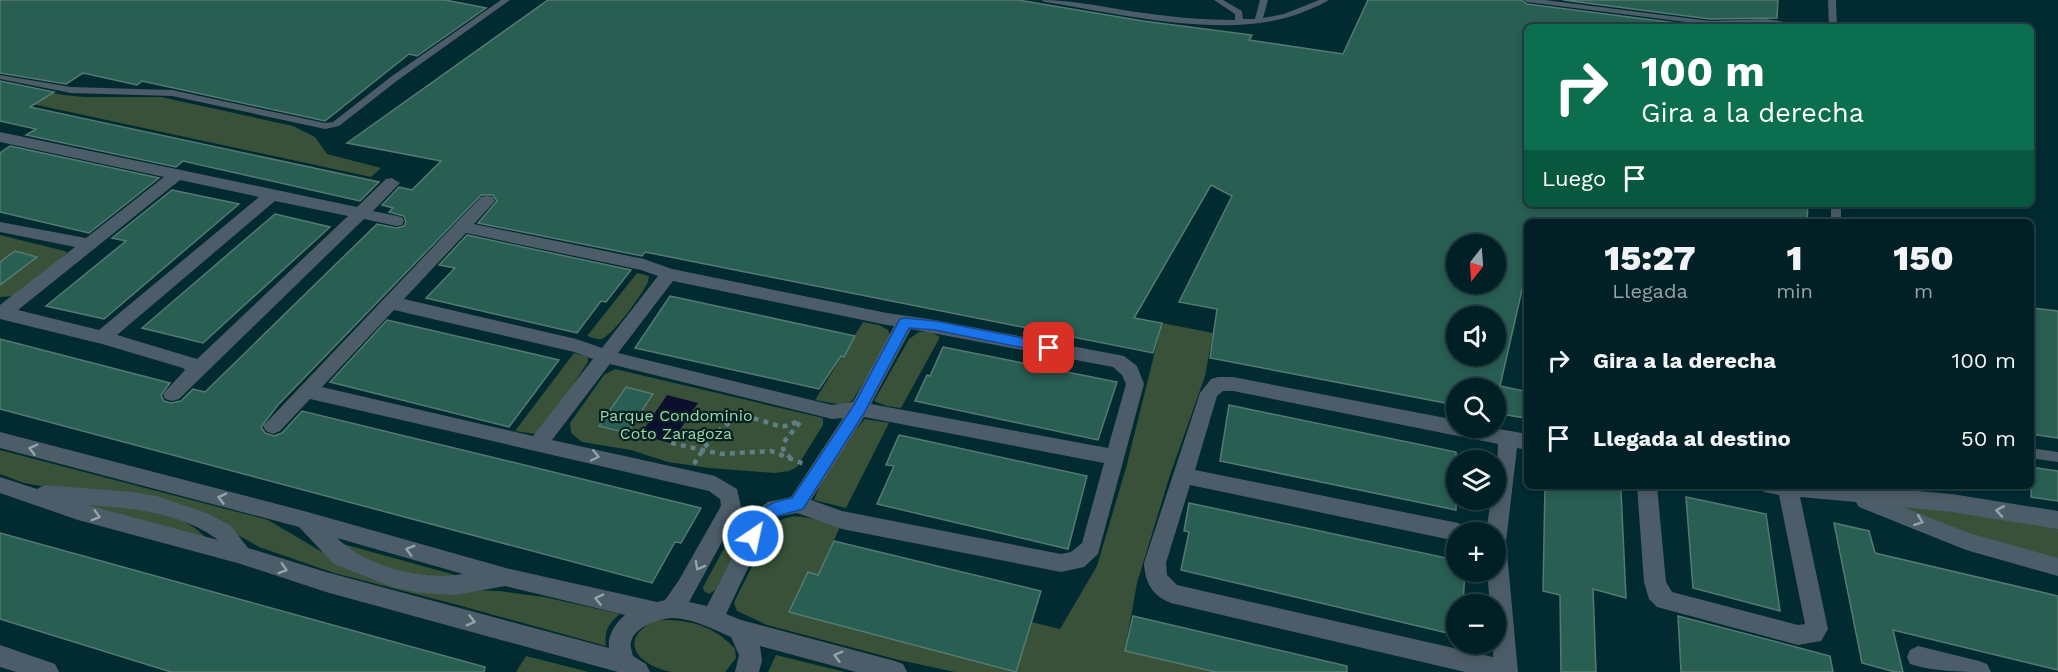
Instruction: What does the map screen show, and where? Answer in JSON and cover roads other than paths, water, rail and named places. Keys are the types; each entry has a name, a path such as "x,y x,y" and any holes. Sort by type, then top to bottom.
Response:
{"street":[{"path":"0,137 396,221"},
{"path":"1,312 178,174"},
{"path":"172,394 392,183"},
{"path":"102,337 273,194"},
{"path":"273,426 487,201"},
{"path":"0,227 90,244"},
{"path":"462,227 645,265 669,274 905,323 935,326 1118,361 1130,371 1135,384 1113,458 1091,548 1076,560 1061,563 843,520 797,504 775,508 762,518 712,619"},
{"path":"538,444 607,358 669,274"},
{"path":"392,303 576,346 607,358 832,412 859,409 1113,458"},
{"path":"1,312 102,337 189,363 198,369"},
{"path":"797,504 859,409 905,323"},
{"path":"1499,582 1506,671 1171,592 1156,579 1155,563 1209,393 1218,384 1233,384 1518,440 1500,522"},
{"path":"308,391 715,484 730,495 731,507 687,587 664,610 639,617 628,626 619,641 630,667"},
{"path":"0,440 304,520 506,577 664,610 701,614 739,630 895,672"},
{"path":"1184,476 1446,530"},
{"path":"5,487 98,517 241,555 326,582 630,667"},
{"path":"1647,489 1655,582 1657,592 1665,600 1798,635 1813,634 1817,629 1781,489"},
{"path":"1802,489 1952,503 2058,520"},
{"path":"1845,493 1966,541 2058,567"},
{"path":"304,520 342,557 392,578 419,583 456,585 506,577"},
{"path":"739,630 749,643 752,654 747,672"},
{"path":"0,656 47,672"},
{"path":"1918,657 1980,672"}],"lane":[{"path":"0,77 70,90 172,93 324,126 336,124 395,78 506,0"},
{"path":"1045,0 1156,16 1239,22 1275,19 1325,0"},
{"path":"1218,0 1239,13 1239,22"},
{"path":"1259,19 1264,0"},
{"path":"1299,11 1304,0"},
{"path":"1527,0 1710,23 1766,21 1784,24"},
{"path":"1832,0 1833,24"},
{"path":"2034,453 2058,457"}],"water":[{"path":"667,395 698,403 671,443 640,435"}],"park label":[{"name":"Parque Condominio Coto Zaragoza","path":"676,424"}]}
